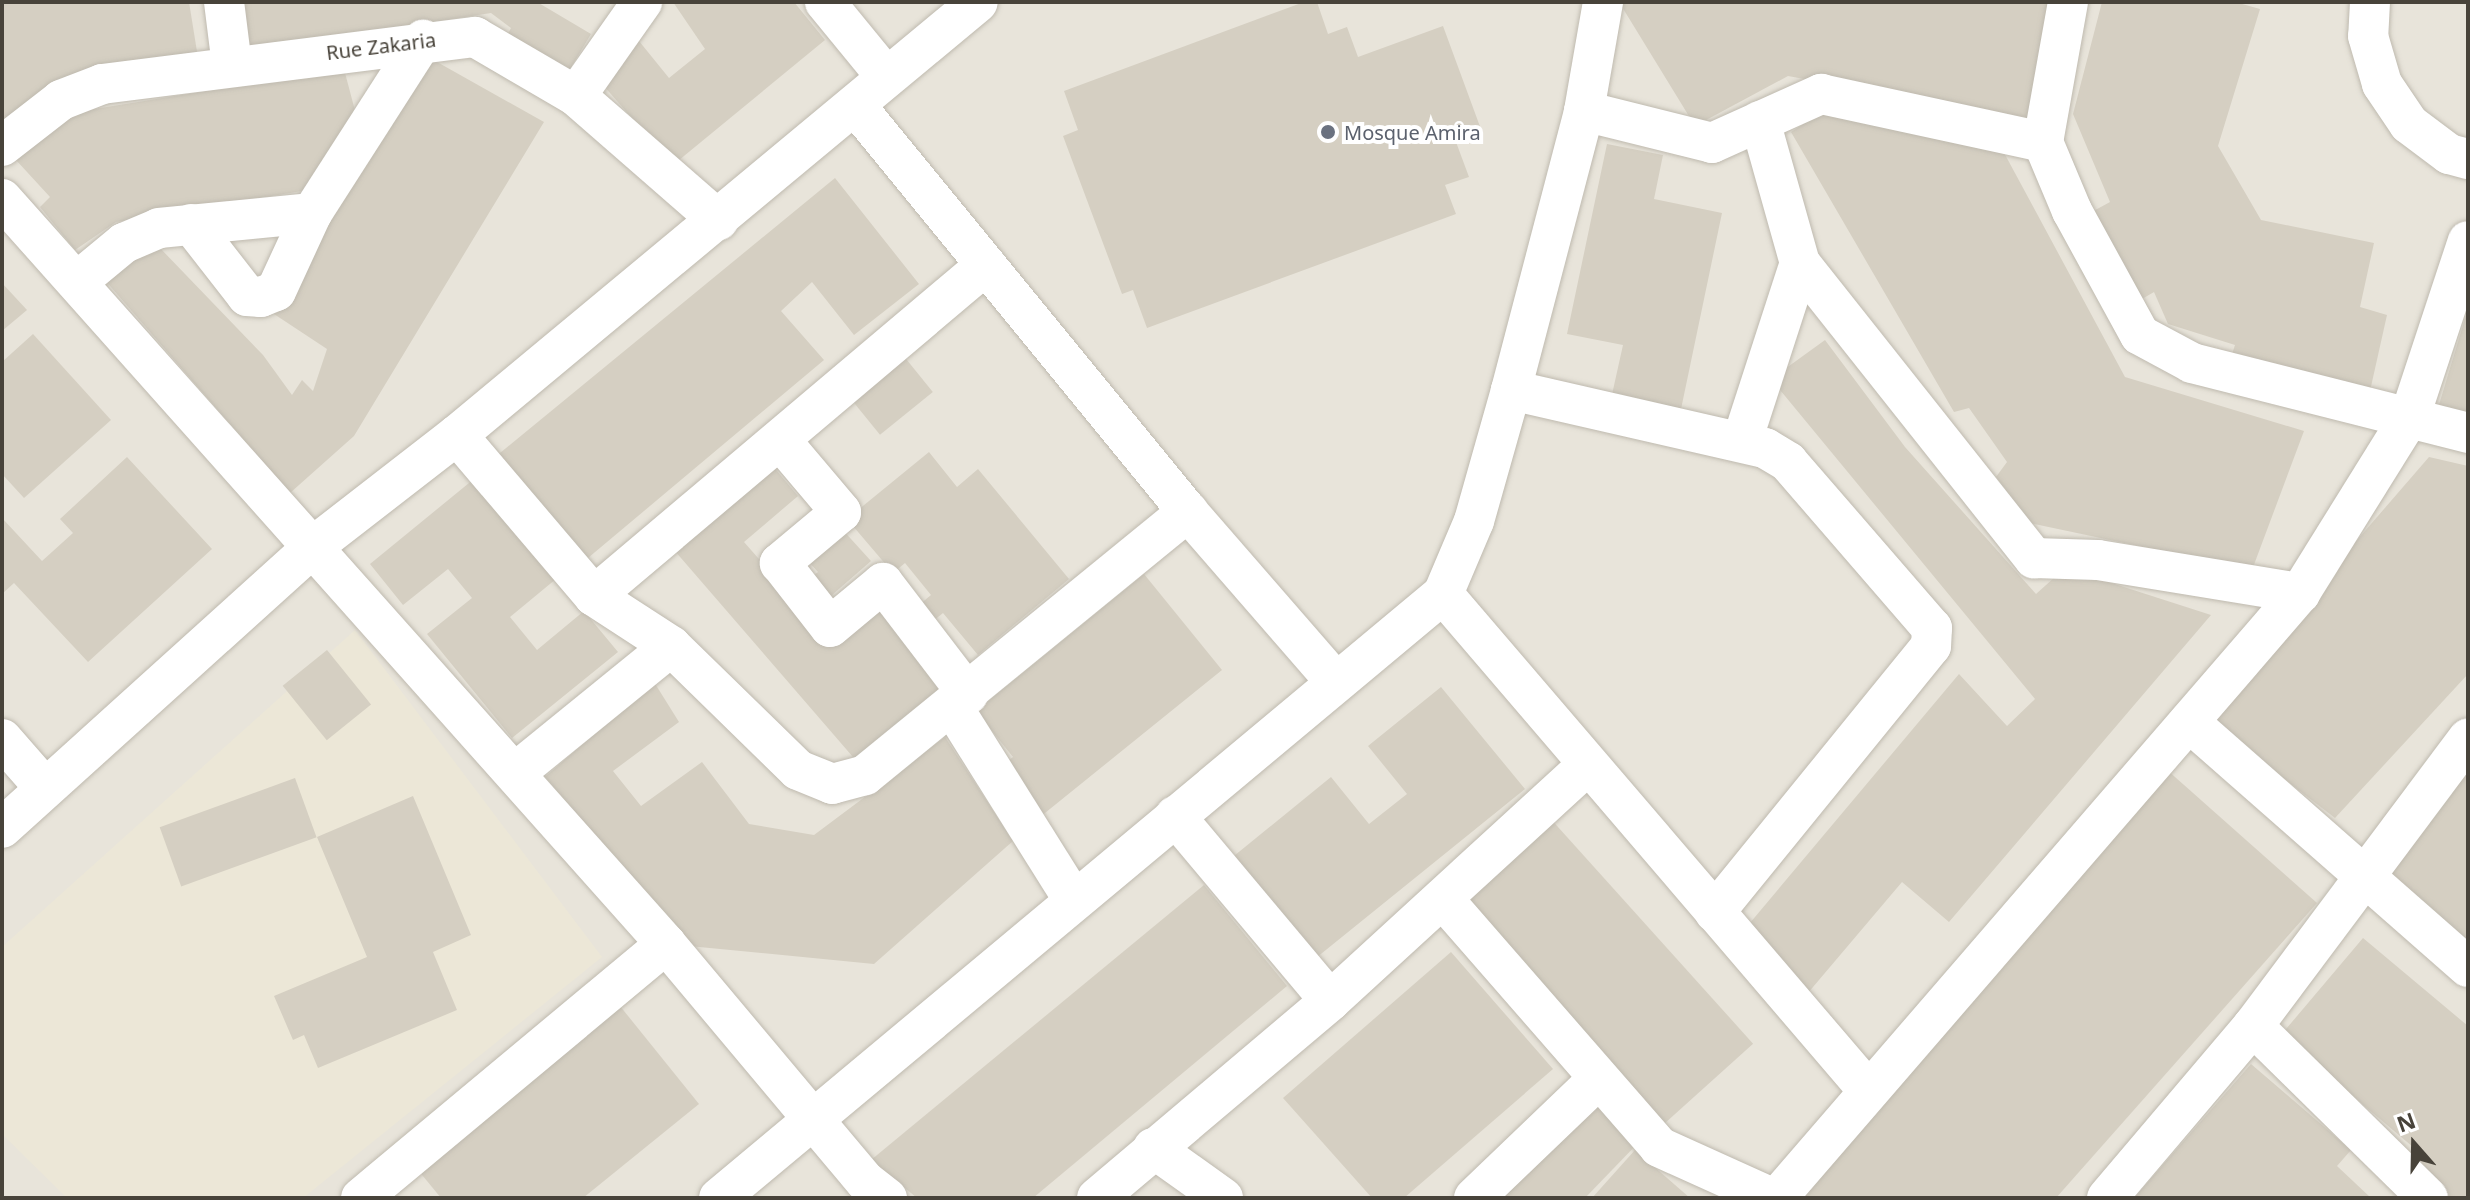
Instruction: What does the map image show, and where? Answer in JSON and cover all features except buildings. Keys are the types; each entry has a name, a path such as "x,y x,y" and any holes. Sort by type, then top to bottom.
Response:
{"street":[{"path":"224,2 232,65"},
{"path":"576,96 642,2"},
{"path":"825,2 884,74"},
{"path":"2,828 315,545 457,435 855,105 884,74 978,2"},
{"path":"719,1198 1073,899 1443,594 1470,533 1511,390 1584,111 1603,2"},
{"path":"2068,2 2043,142 2072,211 2140,335 2192,363 2468,433"},
{"path":"2370,2 2368,36 2382,84 2409,124 2449,154 2468,159"},
{"name":"Rue Zakaria","path":"2,146 78,91 232,65 423,40 475,37 576,96 718,220"},
{"path":"191,224 247,296 261,297 276,291 312,213 423,40"},
{"path":"1584,111 1712,143 1821,94 2043,142"},
{"path":"855,105 1188,512 1336,682"},
{"path":"1760,121 1800,263 2034,558 2098,560 2300,593"},
{"path":"2,199 315,545 666,944 812,1121 887,1198"},
{"path":"78,281 140,234 191,224 312,213"},
{"path":"1443,899 1659,1147 1774,1198 2300,593 2410,416 2468,241"},
{"path":"1742,441 1800,263"},
{"path":"594,596 986,265"},
{"path":"1511,390 1742,441 1788,462 1932,628 1931,646 1715,912"},
{"path":"457,435 594,596 671,646 798,770 832,784 865,775 1188,512"},
{"path":"781,441 841,512 780,563 830,627 883,583 960,700 1073,899"},
{"path":"1443,594 1867,1089"},
{"path":"515,773 671,646"},
{"path":"2189,722 2468,967"},
{"path":"2,739 44,787"},
{"path":"2107,1198 2253,1026 2468,739"},
{"path":"1097,1198 1330,1001 1588,765"},
{"path":"1175,816 1330,1001"},
{"path":"361,1198 666,944"},
{"path":"2253,1026 2428,1198"},
{"path":"1474,1198 1598,1079"},
{"path":"1153,1148 1223,1198"}],"shaded area":[{"path":"2,2 2468,2 2468,1198 2,1198"},
{"path":"355,630 602,957 303,1198 67,1198 2,1134 2,947"}],"place":[{"name":"Mosque Amira","path":"1328,132"}]}
